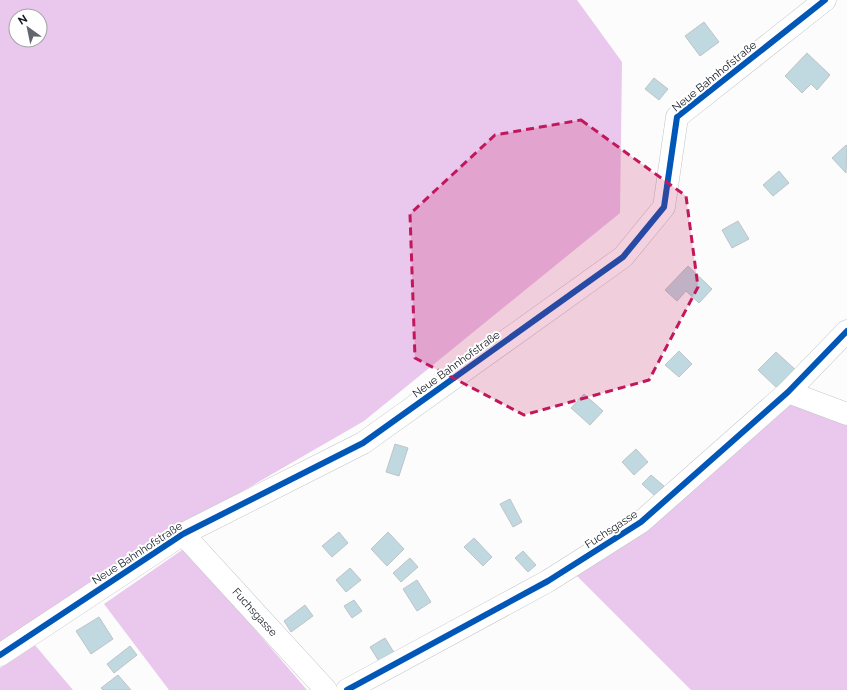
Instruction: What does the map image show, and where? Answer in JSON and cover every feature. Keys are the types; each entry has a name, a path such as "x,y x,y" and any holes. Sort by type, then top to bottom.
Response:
{"street":[{"name":"Neue Bahnhofstraße","path":"0,655 183,534 363,443 623,257 664,207 677,117 825,0"},
{"name":"Fuchsgasse","path":"347,690 548,581 641,522 788,392 847,331"},
{"path":"788,392 847,414"},
{"name":"Fuchsgasse","path":"183,534 326,690"}],"highlighted area":[{"path":"581,120 686,196 698,287 649,380 524,415 415,358 410,214 495,135"}],"shaded area":[{"path":"0,0 577,0 622,62 620,213 364,421 172,532 0,650"},
{"path":"797,392 847,415 847,690 691,690 577,576 645,526"},
{"path":"185,548 307,690 169,690 104,604"},
{"path":"34,644 73,690 0,690 0,668"}],"building":[{"path":"704,22 719,42 700,56 685,36"},
{"path":"807,53 830,75 817,90 811,84 802,93 785,76"},
{"path":"654,78 668,89 659,100 645,89"},
{"path":"846,145 847,146 846,173 832,158"},
{"path":"779,171 789,183 773,196 763,185"},
{"path":"738,221 749,239 732,248 722,230"},
{"path":"688,266 712,289 699,303 686,291 677,301 665,290"},
{"path":"679,351 692,364 679,377 665,365"},
{"path":"776,352 798,372 780,391 758,370"},
{"path":"584,394 603,411 590,425 571,408"},
{"path":"395,444 408,448 399,476 386,472"},
{"path":"636,449 648,462 634,475 622,462"},
{"path":"651,475 664,486 655,496 642,484"},
{"path":"510,499 522,522 513,527 500,504"},
{"path":"339,532 348,543 332,557 322,546"},
{"path":"388,532 404,549 387,566 371,549"},
{"path":"474,538 492,557 483,566 464,547"},
{"path":"523,551 536,565 528,572 515,558"},
{"path":"410,558 418,567 401,582 393,573"},
{"path":"350,568 361,580 346,592 336,580"},
{"path":"417,580 431,602 417,611 403,589"},
{"path":"354,600 362,611 352,618 344,606"},
{"path":"305,605 313,616 291,632 284,621"},
{"path":"99,617 113,639 91,654 76,631"},
{"path":"385,638 395,654 380,663 370,647"},
{"path":"130,646 137,655 114,673 107,664"},
{"path":"118,675 131,690 103,690 101,688"}],"cycle path":[{"path":"0,655 183,534 363,443 623,257 664,207 677,117 825,0"},
{"path":"347,690 548,581 641,522 788,392 847,331"}]}
